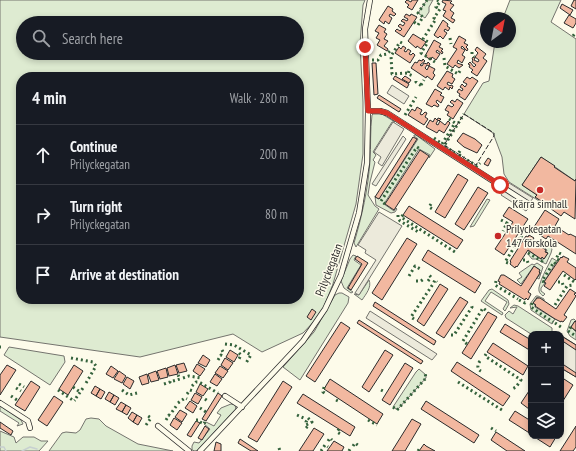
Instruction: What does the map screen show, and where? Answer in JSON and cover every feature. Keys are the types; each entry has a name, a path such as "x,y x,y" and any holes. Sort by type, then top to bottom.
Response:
{"street":[{"name":"Prilyckegatan","path":"200,451 303,341 325,308 336,286 345,262 359,213 367,164 368,111 365,28 370,0"},
{"path":"368,111 380,111 387,113 532,206"},
{"path":"225,396 242,407"},
{"path":"0,403 28,421 30,428"},
{"path":"158,426 189,451"}],"green space":[{"path":"0,0 365,0 363,5 360,44 363,102 363,154 356,204 333,284 321,314 303,333 262,352 233,334 140,357 0,337"},
{"path":"427,0 433,0 429,7 429,12 425,18 418,13"},
{"path":"510,0 561,0 551,22 576,39 576,179 575,181 541,157 522,185 537,195 535,197 547,206 509,182 504,174 502,157 493,133 464,114 483,83 489,81 494,48 516,48 516,12 505,12"},
{"path":"373,114 382,114 395,122 392,122 373,152 376,155 373,160 375,162 368,195 375,206 379,209 356,247 354,243 368,182 371,121"},
{"path":"414,135 435,149 429,158 430,155 419,149 384,204 394,211 396,208 397,209 395,212 391,213 376,205 375,196 379,199 418,139"},
{"path":"487,199 490,200 474,226 470,227"},
{"path":"548,244 552,249 546,264 536,259 532,259 528,254 529,251 541,259 544,259 548,253 542,246"},
{"path":"353,255 356,256 354,260 361,265 347,288 353,292 351,293 344,288 341,281"},
{"path":"552,258 557,261 541,288 541,291 545,294 543,296 539,291 539,288"},
{"path":"537,263 543,267 541,273 539,272 540,270 534,266 521,284 517,280 522,277 519,273 532,264 534,265"},
{"path":"369,280 369,288 362,300 354,294 359,295"},
{"path":"492,289 508,300 509,304 505,311 503,309 507,302 491,292 485,301 503,313 502,315 481,301 489,290"},
{"path":"339,293 349,297 348,303 300,380 283,367 314,332 335,295"},
{"path":"536,296 544,299 544,301 537,297 533,303 535,307 555,319 552,324 531,310 530,304"},
{"path":"514,305 518,306 552,328 552,331 528,332 506,318 505,315 509,311 513,314 517,307 510,308"},
{"path":"574,319 576,321 571,327 576,332 576,340 570,336 567,331 571,320"},
{"path":"9,347 64,356 65,362 50,385 4,355"},
{"path":"419,369 426,375 426,378 398,409 396,409 393,407"},
{"path":"231,404 235,405 236,409 198,450 192,450 194,442 199,443 210,429 204,424 206,422 214,426 221,415 217,413 221,408"},
{"path":"0,406 21,420 23,424 17,426 19,423 0,411"},
{"path":"86,419 99,419 106,426 138,444 173,451 49,451 62,433 76,433 80,430"},
{"path":"0,431 14,437 16,443 23,437 34,437 41,441 48,441 39,451 0,451"}],"shaded area":[{"path":"392,85 409,96 404,104 387,93"},
{"path":"393,122 404,129 382,166 378,163 381,157 374,152"},
{"path":"403,136 406,139 376,186 372,184"},
{"path":"509,183 533,198 527,207 529,208 526,211 501,195"},
{"path":"379,212 402,226 359,295 355,293 376,260 365,253 366,250 358,245"},
{"path":"370,311 437,354 432,360 366,318"},
{"path":"564,337 576,345 576,377 564,370"}],"building":[{"path":"407,0 411,2 412,0 418,0 412,10 407,7 409,5 405,2"},
{"path":"443,0 452,1 450,3 454,5 450,10 454,13 451,18 455,20 453,23 443,16 446,11 443,10 446,4 442,2"},
{"path":"574,0 576,0 576,9 571,6"},
{"path":"562,4 573,10 570,15 560,8"},
{"path":"388,6 393,9 392,11 396,14 394,16 390,14 389,16 392,18 389,24 385,21 384,24 379,20"},
{"path":"406,14 410,16 411,14 417,17 404,37 395,31 397,29 400,31 402,29 398,26 400,24 403,26 405,23 401,21 403,19 407,21 408,19 404,17"},
{"path":"569,15 576,19 576,23 573,28 564,23"},
{"path":"443,20 450,28 448,31 445,29 444,31 447,33 443,39 440,36 438,38 434,35"},
{"path":"379,25 386,29 384,32 387,34 384,39 388,41 384,46 388,49 387,51 377,45 380,40 376,38 379,33 375,31"},
{"path":"413,34 426,42 421,49 417,46 416,48 408,41"},
{"path":"459,36 466,40 464,43 468,45 466,47 468,49 467,51 462,46 461,48 465,50 462,55 465,57 462,63 458,60 457,63 463,65 459,68 455,65 453,68 447,64 457,49 453,47"},
{"path":"434,40 441,44 439,47 443,49 441,51 443,52 442,54 437,50 436,52 440,54 436,60 432,57 431,60 425,56"},
{"path":"403,46 406,48 404,51 406,52 408,49 411,51 409,54 411,55 413,53 415,55 410,63 395,53 399,47 401,49"},
{"path":"477,47 486,54 483,58 487,61 477,76 471,72 473,70 468,64 470,62 474,67 476,65 472,62 473,57 475,58 474,60 478,62 479,60 475,57 478,53 475,50"},
{"path":"423,59 425,61 420,65 422,66 424,63 427,64 428,62 430,64 429,66 435,69 433,73 435,75 432,80 427,76 426,78 411,68 415,62 417,63 419,60 422,61"},
{"path":"372,63 376,63 378,94 374,95"},
{"path":"447,71 453,74 452,77 455,79 452,84 448,82 447,84 453,86 452,89 450,87 449,90 445,87 443,90 437,86"},
{"path":"395,76 409,84 407,88 393,79"},
{"path":"405,76 411,80 409,83 402,79"},
{"path":"467,77 470,79 472,77 478,81 465,100 459,96 460,94 457,92 459,89 462,91 463,89 460,87 462,84 465,87 467,84 463,82"},
{"path":"435,89 442,93 440,95 444,97 441,103 437,100 436,102 439,105 438,107 434,105 432,107 426,104"},
{"path":"379,95 401,109 399,112 377,98"},
{"path":"457,99 463,103 453,119 447,115 449,112 445,110 448,105 452,107 454,105 450,102 452,100 455,102"},
{"path":"417,107 422,110 420,114 422,115 425,112 427,113 425,117 428,119 424,125 408,115 412,109 415,111"},
{"path":"435,118 437,120 438,118 441,119 439,121 438,120 436,124 438,125 440,121 445,125 448,121 450,123 444,133 439,130 437,133 426,127 430,120 433,122"},
{"path":"463,133 475,139 482,145 477,153 464,147 457,141"},
{"path":"413,137 417,139 379,199 375,197"},
{"path":"420,150 429,156 394,210 385,204"},
{"path":"541,157 575,181 576,179 575,219 564,212 561,216 535,197 537,195 522,185"},
{"path":"488,158 491,160 488,166 484,164"},
{"path":"458,174 468,180 445,218 435,212"},
{"path":"478,187 488,193 464,230 455,224"},
{"path":"409,206 463,240 457,249 403,215"},
{"path":"509,207 528,219 504,255 495,249 513,222 503,216"},
{"path":"545,210 559,219 555,226 569,235 570,234 576,237 576,254 548,236 546,239 532,230"},
{"path":"529,235 534,238 532,241 548,253 544,259 542,257 541,259 528,250 515,268 510,264 510,261 526,236 528,237"},
{"path":"407,238 417,244 382,300 372,293"},
{"path":"428,250 481,283 475,293 422,260"},
{"path":"357,256 368,263 351,290 348,288 362,264 355,259"},
{"path":"563,256 569,259 567,262 576,268 576,279 575,280 563,271 550,290 544,286 546,283 544,282"},
{"path":"534,266 540,270 540,273 528,292 531,294 528,300 526,298 525,300 499,284 500,282 498,281 501,275 504,275 521,286"},
{"path":"440,284 448,289 424,326 417,321"},
{"path":"570,289 576,293 574,294 576,296 564,315 567,317 563,322 555,319 535,306 536,305 533,303 537,298 540,298 556,309"},
{"path":"460,297 468,302 444,338 436,333"},
{"path":"375,302 436,341 434,345 373,306"},
{"path":"312,309 316,312 311,320 307,317"},
{"path":"488,312 497,317 471,359 462,353"},
{"path":"359,320 423,361 421,364 357,323"},
{"path":"575,321 576,322 576,331 571,327"},
{"path":"341,322 350,328 315,382 306,376"},
{"path":"505,324 528,338 528,349 500,332"},
{"path":"564,338 576,345 576,350 564,342"},
{"path":"493,343 528,366 523,375 487,352"},
{"path":"230,350 238,355 234,362 226,357"},
{"path":"385,350 393,355 369,392 362,387"},
{"path":"203,355 210,360 206,367 198,363"},
{"path":"225,358 233,363 228,370 221,365"},
{"path":"457,362 510,396 503,406 451,371"},
{"path":"184,363 187,371 179,373 176,365"},
{"path":"405,363 413,368 390,405 382,400"},
{"path":"197,364 205,369 200,376 193,371"},
{"path":"7,365 16,370 0,395 0,375"},
{"path":"74,365 83,371 68,395 59,389"},
{"path":"175,365 178,374 169,376 167,368"},
{"path":"564,365 576,373 576,377 564,370"},
{"path":"111,366 118,371 113,378 106,374"},
{"path":"220,366 228,371 223,378 215,373"},
{"path":"166,368 168,377 160,379 157,371"},
{"path":"119,371 126,376 122,383 114,379"},
{"path":"156,371 159,380 151,382 148,374"},
{"path":"147,374 149,383 142,385 139,377"},
{"path":"215,374 222,379 217,386 210,382"},
{"path":"127,377 134,381 130,389 123,384"},
{"path":"330,379 383,414 377,424 324,389"},
{"path":"564,379 573,385 564,399"},
{"path":"31,381 40,387 25,411 15,405"},
{"path":"283,381 292,387 257,442 248,437"},
{"path":"200,384 208,389 203,396 196,392"},
{"path":"95,386 100,389 96,396 91,393"},
{"path":"100,389 105,392 101,399 96,396"},
{"path":"109,392 114,395 110,402 105,399"},
{"path":"528,392 528,408 521,403"},
{"path":"195,393 202,397 198,404 191,400"},
{"path":"218,393 222,396 206,421 202,419"},
{"path":"303,394 355,427 350,436 297,403"},
{"path":"114,395 119,398 115,405 110,402"},
{"path":"54,396 63,402 47,426 38,420"},
{"path":"190,401 197,406 193,413 185,408"},
{"path":"426,401 479,435 474,443 421,409"},
{"path":"121,402 126,405 122,412 116,409"},
{"path":"126,405 131,408 127,415 122,412"},
{"path":"180,410 187,414 182,422 175,417"},
{"path":"515,411 528,419 528,432 509,420"},
{"path":"132,412 137,415 133,422 128,418"},
{"path":"137,415 142,418 138,425 133,422"},
{"path":"174,418 182,423 177,430 170,425"},
{"path":"412,419 421,424 405,451 392,451"},
{"path":"196,421 200,423 191,437 187,435"},
{"path":"0,422 13,431 11,435 0,428"},
{"path":"205,426 209,429 202,440 198,438"},
{"path":"576,426 576,447 573,451 560,451"},
{"path":"314,428 324,434 313,451 299,451"},
{"path":"496,432 525,451 507,451 491,440"},
{"path":"240,439 258,451 251,451 238,443"},
{"path":"538,439 555,439 550,447"},
{"path":"334,441 344,447 342,451 327,451"},
{"path":"216,442 221,444 221,451 214,451"},
{"path":"424,444 426,446 435,451 419,451"}],"waterway":[{"path":"0,447 4,447 6,451"},
{"path":"22,451 30,447 37,449"}],"hedge":[{"path":"414,22 418,25 423,17 418,13 427,0"},
{"path":"435,62 421,53 428,42 423,39 436,19 434,18 440,9 436,7 440,2 437,0"},
{"path":"573,36 576,32"},
{"path":"450,38 451,44"},
{"path":"402,43 400,42 391,56 392,74 407,73"},
{"path":"372,60 378,60 381,55 387,54 391,50"},
{"path":"472,52 474,57"},
{"path":"444,58 445,66 458,74 460,71"},
{"path":"409,71 408,74 413,76"},
{"path":"421,85 424,80"},
{"path":"416,81 423,87"},
{"path":"405,115 416,97"},
{"path":"455,153 444,146 464,114"},
{"path":"434,138 442,144 455,123 449,119"},
{"path":"385,204 381,201 417,147 420,149"},
{"path":"460,151 458,154 464,158"},
{"path":"467,160 477,166 480,163"},
{"path":"431,204 429,207 434,210"},
{"path":"398,215 400,221 420,233"},
{"path":"403,215 401,217 455,252 456,250"},
{"path":"501,220 507,223 503,231"},
{"path":"521,237 524,231 527,233"},
{"path":"508,263 505,262 520,238"},
{"path":"528,253 542,261 543,259"},
{"path":"559,260 556,259 559,253 563,255"},
{"path":"523,260 527,260 528,263"},
{"path":"544,282 542,281 554,262 556,264"},
{"path":"409,276 415,266 422,270"},
{"path":"428,281 431,277 429,275"},
{"path":"564,275 576,283"},
{"path":"416,281 421,281 425,278"},
{"path":"414,319 411,317 435,280 437,282"},
{"path":"496,281 495,285 518,299"},
{"path":"558,282 562,282 563,285"},
{"path":"555,305 567,286 573,285"},
{"path":"519,300 525,303 526,302"},
{"path":"532,303 531,307 553,322"},
{"path":"451,335 454,335 472,307 471,304"},
{"path":"467,344 463,341 483,308 488,312"},
{"path":"555,323 561,327 562,325"},
{"path":"571,327 568,331 576,336"},
{"path":"225,344 234,345 251,355 246,363"},
{"path":"239,353 241,355 239,359"},
{"path":"486,354 485,356 521,380 516,387 512,389"},
{"path":"218,360 221,355 224,357"},
{"path":"71,358 93,362 96,366 86,383"},
{"path":"480,361 478,367 481,371"},
{"path":"393,407 397,410 398,409 426,378 425,373"},
{"path":"173,381 180,379 178,375"},
{"path":"183,378 189,376 201,378"},
{"path":"164,384 170,382 169,379"},
{"path":"192,386 196,382 199,382 218,393"},
{"path":"458,382 502,410"},
{"path":"19,384 24,387"},
{"path":"73,387 80,392"},
{"path":"324,387 323,392 326,394"},
{"path":"16,388 21,391"},
{"path":"76,398 83,388"},
{"path":"58,390 74,401 75,400"},
{"path":"122,390 129,395 137,393"},
{"path":"187,394 190,390 193,391"},
{"path":"11,396 17,400"},
{"path":"178,403 185,398 187,399"},
{"path":"205,399 209,402"},
{"path":"336,400 340,402"},
{"path":"172,412 177,405"},
{"path":"200,408 206,412"},
{"path":"166,420 169,415 172,417"},
{"path":"297,415 306,419"},
{"path":"146,425 151,418 148,416"},
{"path":"308,418 312,422 306,425 306,422 308,418"},
{"path":"368,420 377,425"},
{"path":"200,422 204,424 205,422"},
{"path":"306,428 309,425"},
{"path":"491,428 496,431"},
{"path":"339,429 337,432 342,435"},
{"path":"328,441 330,438 332,440"},
{"path":"353,446 355,443 359,446"},
{"path":"321,451 325,445 328,447"}],"fence":[{"path":"464,114 494,133 494,136 476,165 444,145 464,114"}],"place":[{"name":"Kärra simhall","path":"540,190"},
{"name":"Prilyckegatan 147 förskola","path":"498,236"}],"route":[{"path":"365,47 368,111 380,111 398,119 500,185"}]}
